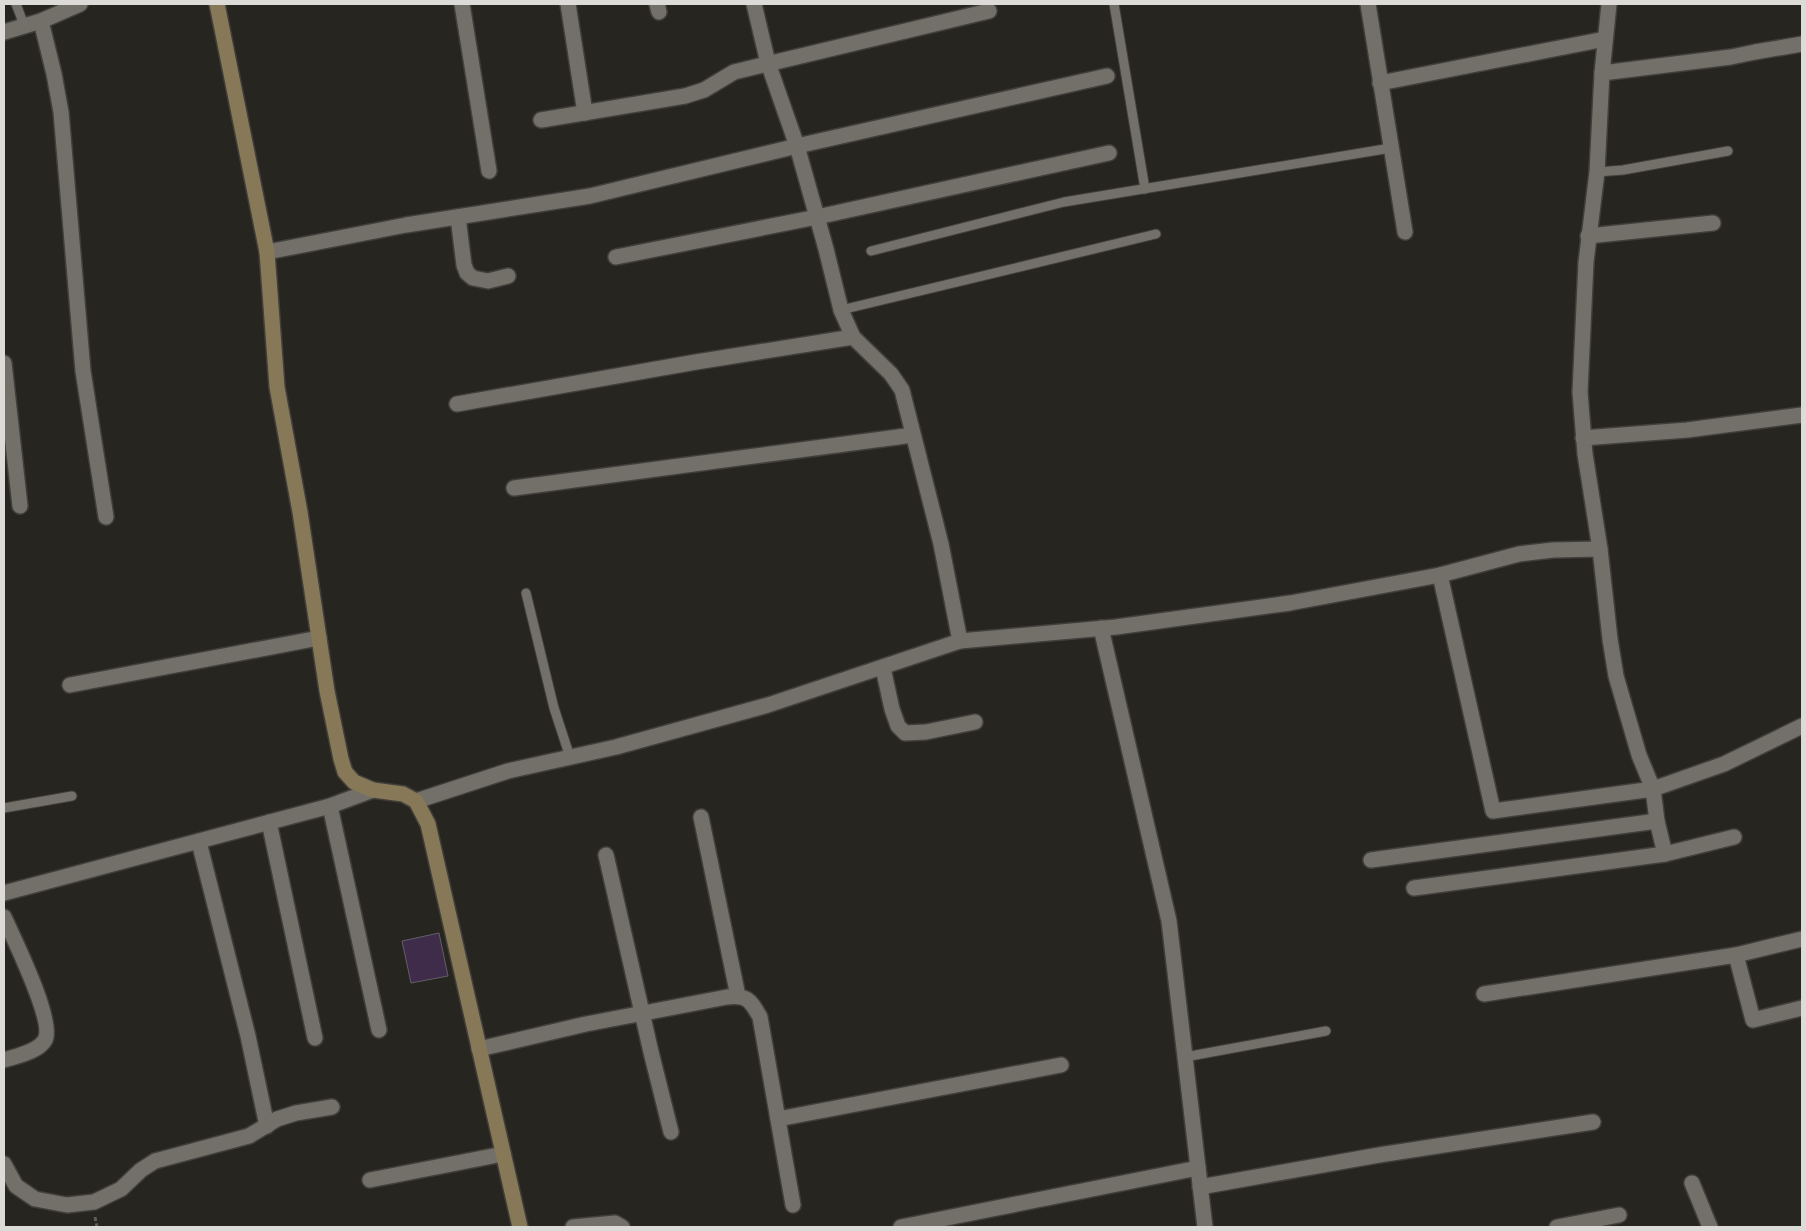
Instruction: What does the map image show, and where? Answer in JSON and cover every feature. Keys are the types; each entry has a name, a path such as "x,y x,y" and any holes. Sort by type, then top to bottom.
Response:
{"main road":[{"path":"217,4 267,252 277,387 300,512 327,691 345,772 354,782 373,790 403,794 416,801 428,824 520,1227"}],"street":[{"path":"4,32 41,21 80,4"},
{"path":"462,4 489,171"},
{"path":"568,4 585,113"},
{"path":"754,4 768,63 797,146 841,310 853,337 891,374 902,390 941,544 960,641"},
{"path":"1368,4 1405,232"},
{"path":"1609,4 1602,74 1597,172 1588,236 1580,392 1584,438 1616,676 1638,755 1653,789 1657,821 1665,854"},
{"path":"541,120 685,96 704,90 734,72 989,11"},
{"path":"41,21 61,112 83,371 106,517"},
{"path":"1380,83 1605,39"},
{"path":"1602,74 1731,58 1802,44"},
{"path":"267,252 406,225 590,196 797,146 1107,76"},
{"path":"616,257 817,217 1109,153"},
{"path":"458,217 464,265 467,273 473,278 488,281 508,276"},
{"path":"1588,236 1713,223"},
{"path":"457,404 696,362 853,337"},
{"path":"4,363 20,506"},
{"path":"1584,438 1687,430 1802,415"},
{"path":"514,488 913,434"},
{"path":"416,801 508,771 616,747 768,705 960,641 1101,628 1290,603 1440,575 1519,554 1553,550 1600,549"},
{"path":"1440,575 1493,810 1653,789 1724,764 1802,726"},
{"path":"1101,628 1169,921 1205,1227"},
{"path":"70,685 319,638"},
{"path":"883,668 898,726 906,733 926,732 975,722"},
{"path":"4,893 330,806 373,790"},
{"path":"330,806 379,1030"},
{"path":"701,817 738,996"},
{"path":"1371,860 1657,821"},
{"path":"269,822 315,1038"},
{"path":"1414,888 1665,854 1734,837"},
{"path":"199,842 248,1036 267,1126"},
{"path":"606,855 671,1132"},
{"path":"4,916 31,976 47,1024 46,1039 40,1045 4,1060"},
{"path":"1484,994 1736,955 1802,939"},
{"path":"1736,955 1753,1020 1802,1008"},
{"path":"479,1049 586,1024 726,997 738,996 751,1001 760,1018 793,1204"},
{"path":"778,1119 1061,1065"},
{"path":"4,1164 16,1186 35,1199 67,1205 94,1202 121,1190 142,1170 155,1161 249,1136 277,1119 296,1113 332,1107"},
{"path":"1200,1187 1379,1155 1593,1122"},
{"path":"370,1180 503,1154"},
{"path":"901,1227 1198,1168"},
{"path":"1692,1183 1710,1227"},
{"path":"1557,1227 1620,1215"},
{"path":"573,1227 615,1223 622,1227"}],"lane":[{"path":"16,4 24,25"},
{"path":"1114,4 1145,189"},
{"path":"871,251 1064,202 1391,148"},
{"path":"1597,172 1623,170 1728,152"},
{"path":"841,310 1156,234"},
{"path":"526,593 554,708 570,757"},
{"path":"4,808 72,796"},
{"path":"1184,1057 1326,1031"}],"building":[{"path":"439,933 448,976 411,983 402,941"}]}
